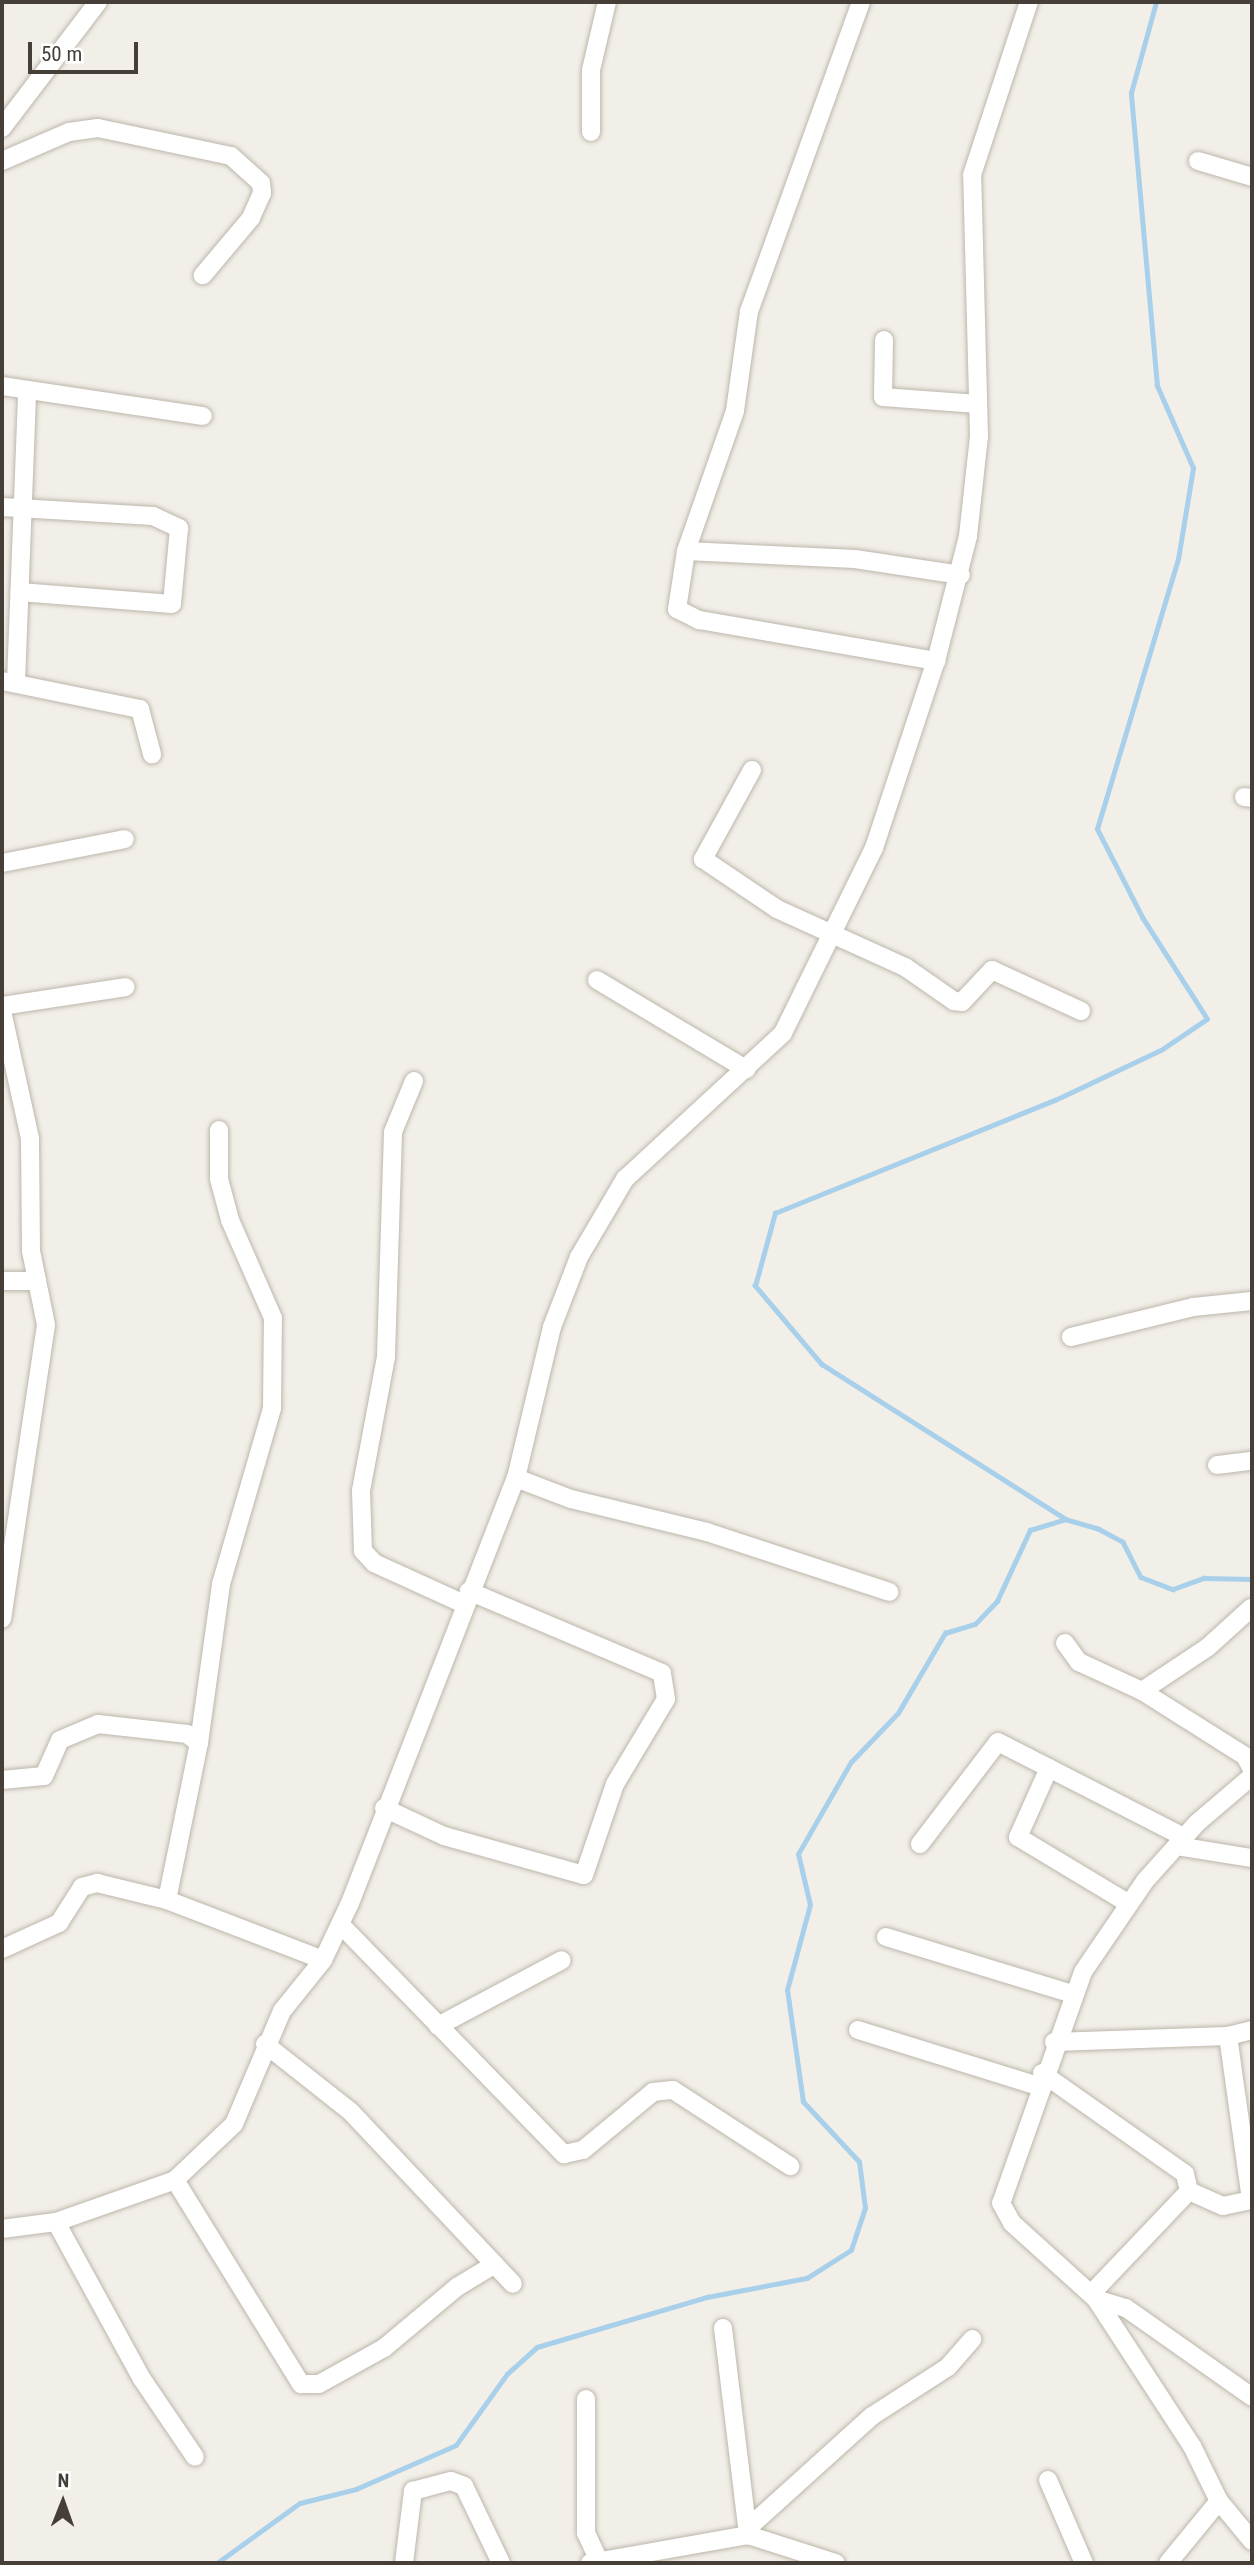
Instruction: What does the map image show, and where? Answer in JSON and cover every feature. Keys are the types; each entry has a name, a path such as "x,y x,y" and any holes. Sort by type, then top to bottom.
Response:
{"street":[{"path":"2,128 97,2"},
{"path":"590,132 591,70 607,2"},
{"path":"861,2 749,311 735,411 686,551 677,609 685,617 936,661"},
{"path":"2,2229 56,2222 175,2180 234,2124 265,2044 323,1960 341,1925 384,1808 516,1478 552,1328 608,1201 746,1069 794,1017 831,932 874,848 936,661 961,575 976,486 978,404 972,175 1029,2"},
{"path":"2,161 69,132 97,128 231,156 261,183 262,193 251,218 203,275"},
{"path":"1198,161 1252,177"},
{"path":"884,340 883,397 978,404"},
{"path":"2,386 27,392 203,416"},
{"path":"27,392 19,592 9,681 140,709 152,754"},
{"path":"2,507 153,516 178,528 181,541 177,589 172,604 161,607 19,592"},
{"path":"686,551 855,559 961,575"},
{"path":"752,770 703,859 777,909 905,967 954,1001 962,1002 992,970 1081,1011"},
{"path":"2,863 125,839"},
{"path":"597,980 746,1069"},
{"path":"2,1619 46,1325 31,1251 30,1138 3,1017 126,987"},
{"path":"384,1808 444,1836 584,1875 615,1784 666,1699 662,1673 374,1563 363,1551 361,1491 386,1357 393,1132 414,1081"},
{"path":"167,1900 199,1743 221,1584 272,1408 273,1318 230,1220 219,1180 219,1130"},
{"path":"2,1281 37,1281"},
{"path":"1071,1337 1193,1307 1252,1301"},
{"path":"1217,1465 1252,1461"},
{"path":"516,1478 571,1499 708,1532 890,1592"},
{"path":"1142,1691 1208,1647 1251,1608"},
{"path":"1065,1643 1079,1662 1142,1691 1245,1756 1252,1769"},
{"path":"2,1780 44,1776 60,1740 98,1724 187,1734 199,1743"},
{"path":"920,1844 990,1745 1007,1743 1049,1768 1133,1805 1181,1841 1252,1858"},
{"path":"1049,1768 1018,1837 1128,1903"},
{"path":"1252,1776 1181,1841 1128,1903 1072,1994 1040,2080 1001,2203 1012,2223 1093,2297 1192,2446 1219,2501 1252,2541"},
{"path":"2,1949 59,1923 86,1883 167,1900 323,1960"},
{"path":"341,1925 564,2154 583,2150 653,2092 673,2090 790,2166"},
{"path":"886,1937 1072,1994"},
{"path":"438,2026 562,1960"},
{"path":"858,2030 1040,2080 1185,2174 1189,2191"},
{"path":"1054,2042 1227,2036 1252,2030"},
{"path":"1189,2191 1223,2206 1252,2200 1227,2036"},
{"path":"265,2044 351,2112 513,2284"},
{"path":"175,2180 301,2384 319,2384 384,2348 457,2287 495,2264"},
{"path":"1093,2297 1189,2191"},
{"path":"56,2222 142,2379 195,2457"},
{"path":"1093,2297 1126,2308 1252,2397"},
{"path":"723,2328 748,2531"},
{"path":"586,2399 586,2533 595,2562 748,2531 872,2416 948,2367 972,2339"},
{"path":"1048,2480 1084,2563"},
{"path":"404,2563 413,2491 451,2481 464,2486 501,2563"},
{"path":"1168,2563 1219,2501"},
{"path":"748,2531 810,2557 836,2563"}],"waterway":[{"path":"1065,1519 822,1365 755,1286 775,1213 1055,1100 1161,1050 1207,1019 1143,919 1097,829 1178,559 1193,468 1157,386 1131,93 1156,2"},
{"path":"217,2563 300,2503 356,2489 456,2445 507,2374 537,2347 707,2297 807,2278 851,2250 865,2208 859,2162 803,2102 787,1990 810,1905 798,1854 851,1762 898,1713 945,1633 975,1624 997,1601 1030,1530 1065,1519 1099,1529 1123,1542 1141,1577 1173,1589 1204,1578 1252,1579"}]}
